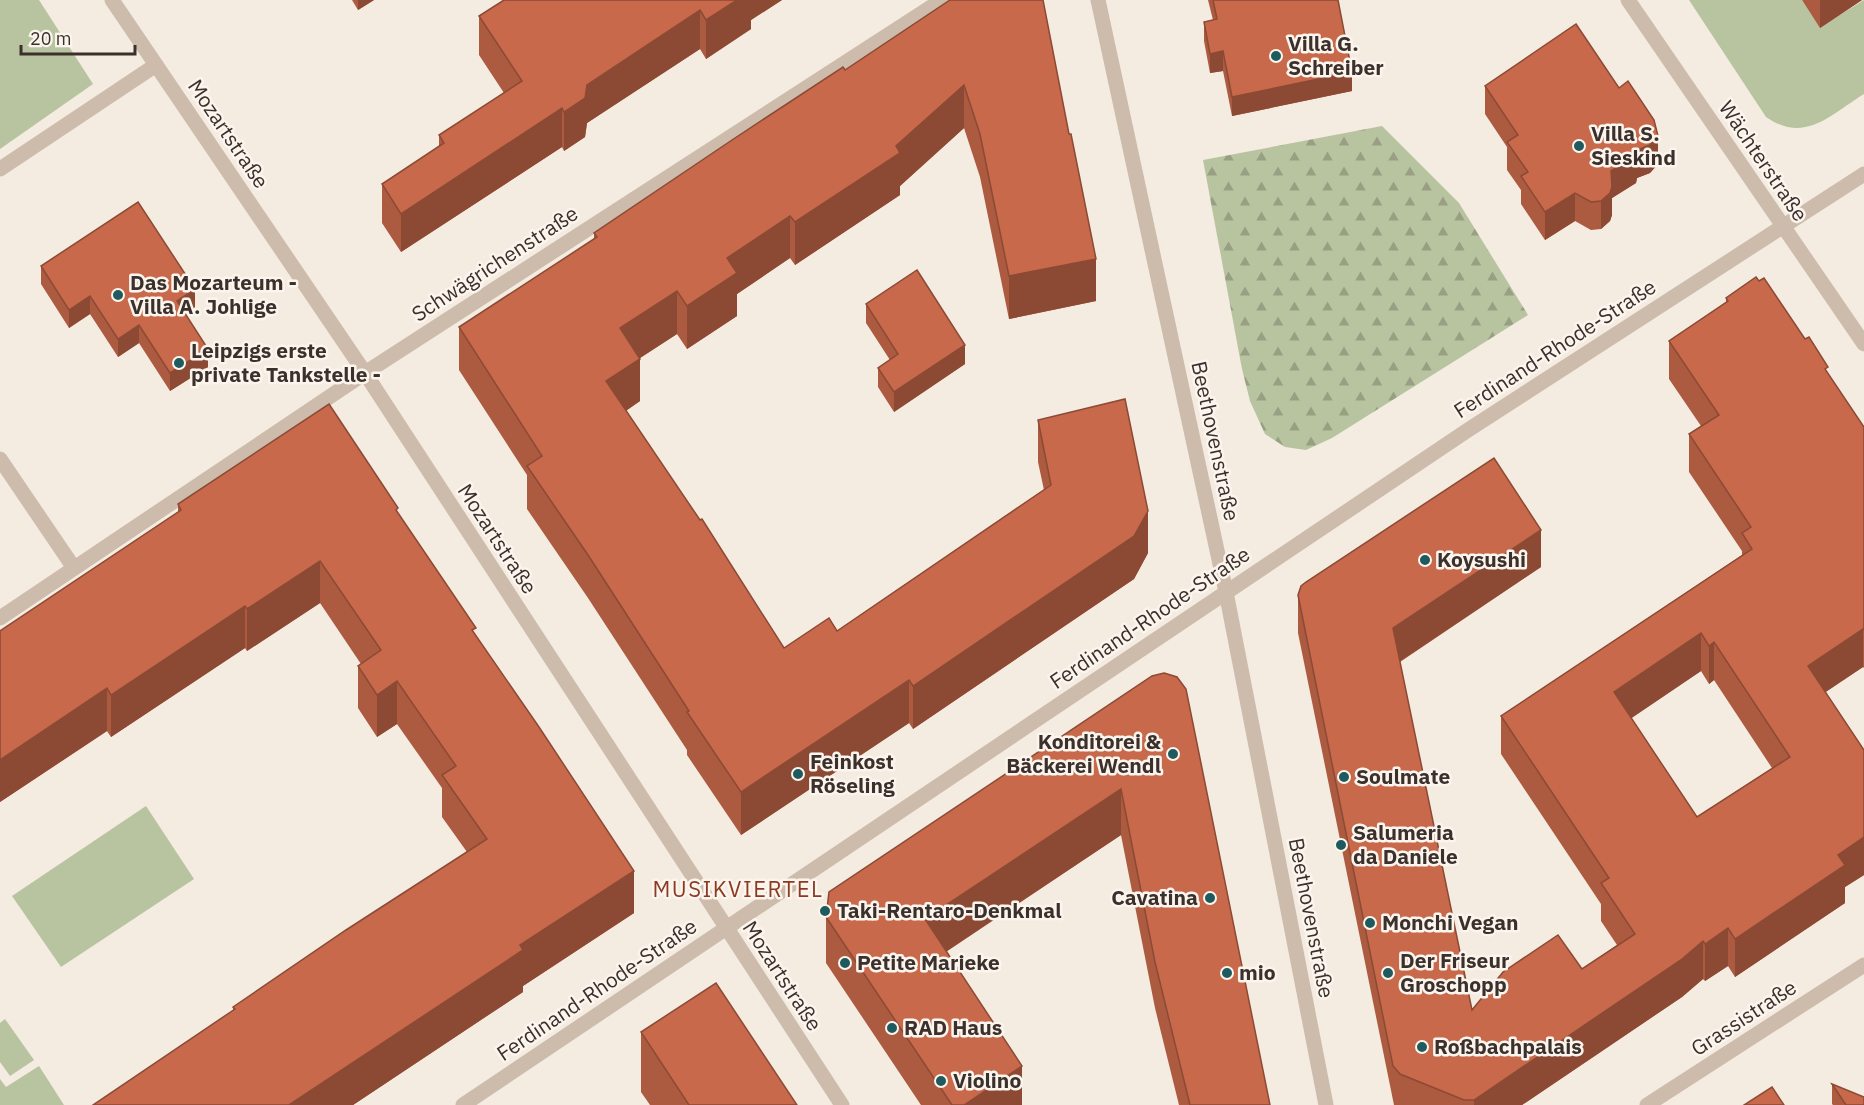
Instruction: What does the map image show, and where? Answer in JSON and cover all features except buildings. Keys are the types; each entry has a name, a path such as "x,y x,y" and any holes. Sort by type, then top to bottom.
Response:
{"street":[{"name":"Mozartstraße","path":"112,0 365,373 842,1105"},
{"name":"Schwägrichenstraße","path":"0,618 365,373 942,0"},
{"name":"Beethovenstraße","path":"1098,0 1226,592 1326,1105"},
{"name":"Wächterstraße","path":"1628,0 1864,344"},
{"path":"0,169 156,65"},
{"name":"Ferdinand-Rhode-Straße","path":"463,1105 1468,430 1864,174"},
{"path":"0,459 74,568"},
{"name":"Grassistraße","path":"1647,1105 1864,965"}],"green space":[{"path":"0,0 39,0 93,84 0,149"},
{"path":"1689,0 1802,0 1820,27 1864,0 1864,94 1817,124 1793,128 1780,125 1766,117"},
{"path":"1382,126 1459,203 1528,315 1332,438 1306,450 1285,447 1265,434 1250,401 1203,160"},
{"path":"146,806 194,879 61,967 12,896"},
{"path":"5,1019 34,1060 10,1076 0,1062 0,1023"},
{"path":"39,1066 64,1105 0,1105 0,1079 6,1087"}],"place":[{"name":"Villa G. Schreiber","path":"1276,56"},
{"name":"Villa S. Sieskind","path":"1579,146"},
{"name":"Das Mozarteum - Villa A. Johlige","path":"118,295"},
{"name":"Leipzigs erste private Tankstelle -","path":"179,363"},
{"name":"Koysushi","path":"1425,560"},
{"name":"Konditorei & Bäckerei Wendl","path":"1173,754"},
{"name":"Feinkost Röseling","path":"798,774"},
{"name":"Soulmate","path":"1344,777"},
{"name":"Salumeria da Daniele","path":"1341,845"},
{"name":"Cavatina","path":"1210,898"},
{"name":"Taki-Rentaro-Denkmal","path":"825,911"},
{"name":"Monchi Vegan","path":"1370,923"},
{"name":"Petite Marieke","path":"845,963"},
{"name":"mio","path":"1227,973"},
{"name":"Der Friseur Groschopp","path":"1388,973"},
{"name":"RAD Haus","path":"892,1028"},
{"name":"Roßbachpalais","path":"1422,1047"},
{"name":"Violino","path":"941,1081"}],"district":[{"name":"MUSIKVIERTEL","path":"738,889"}]}
